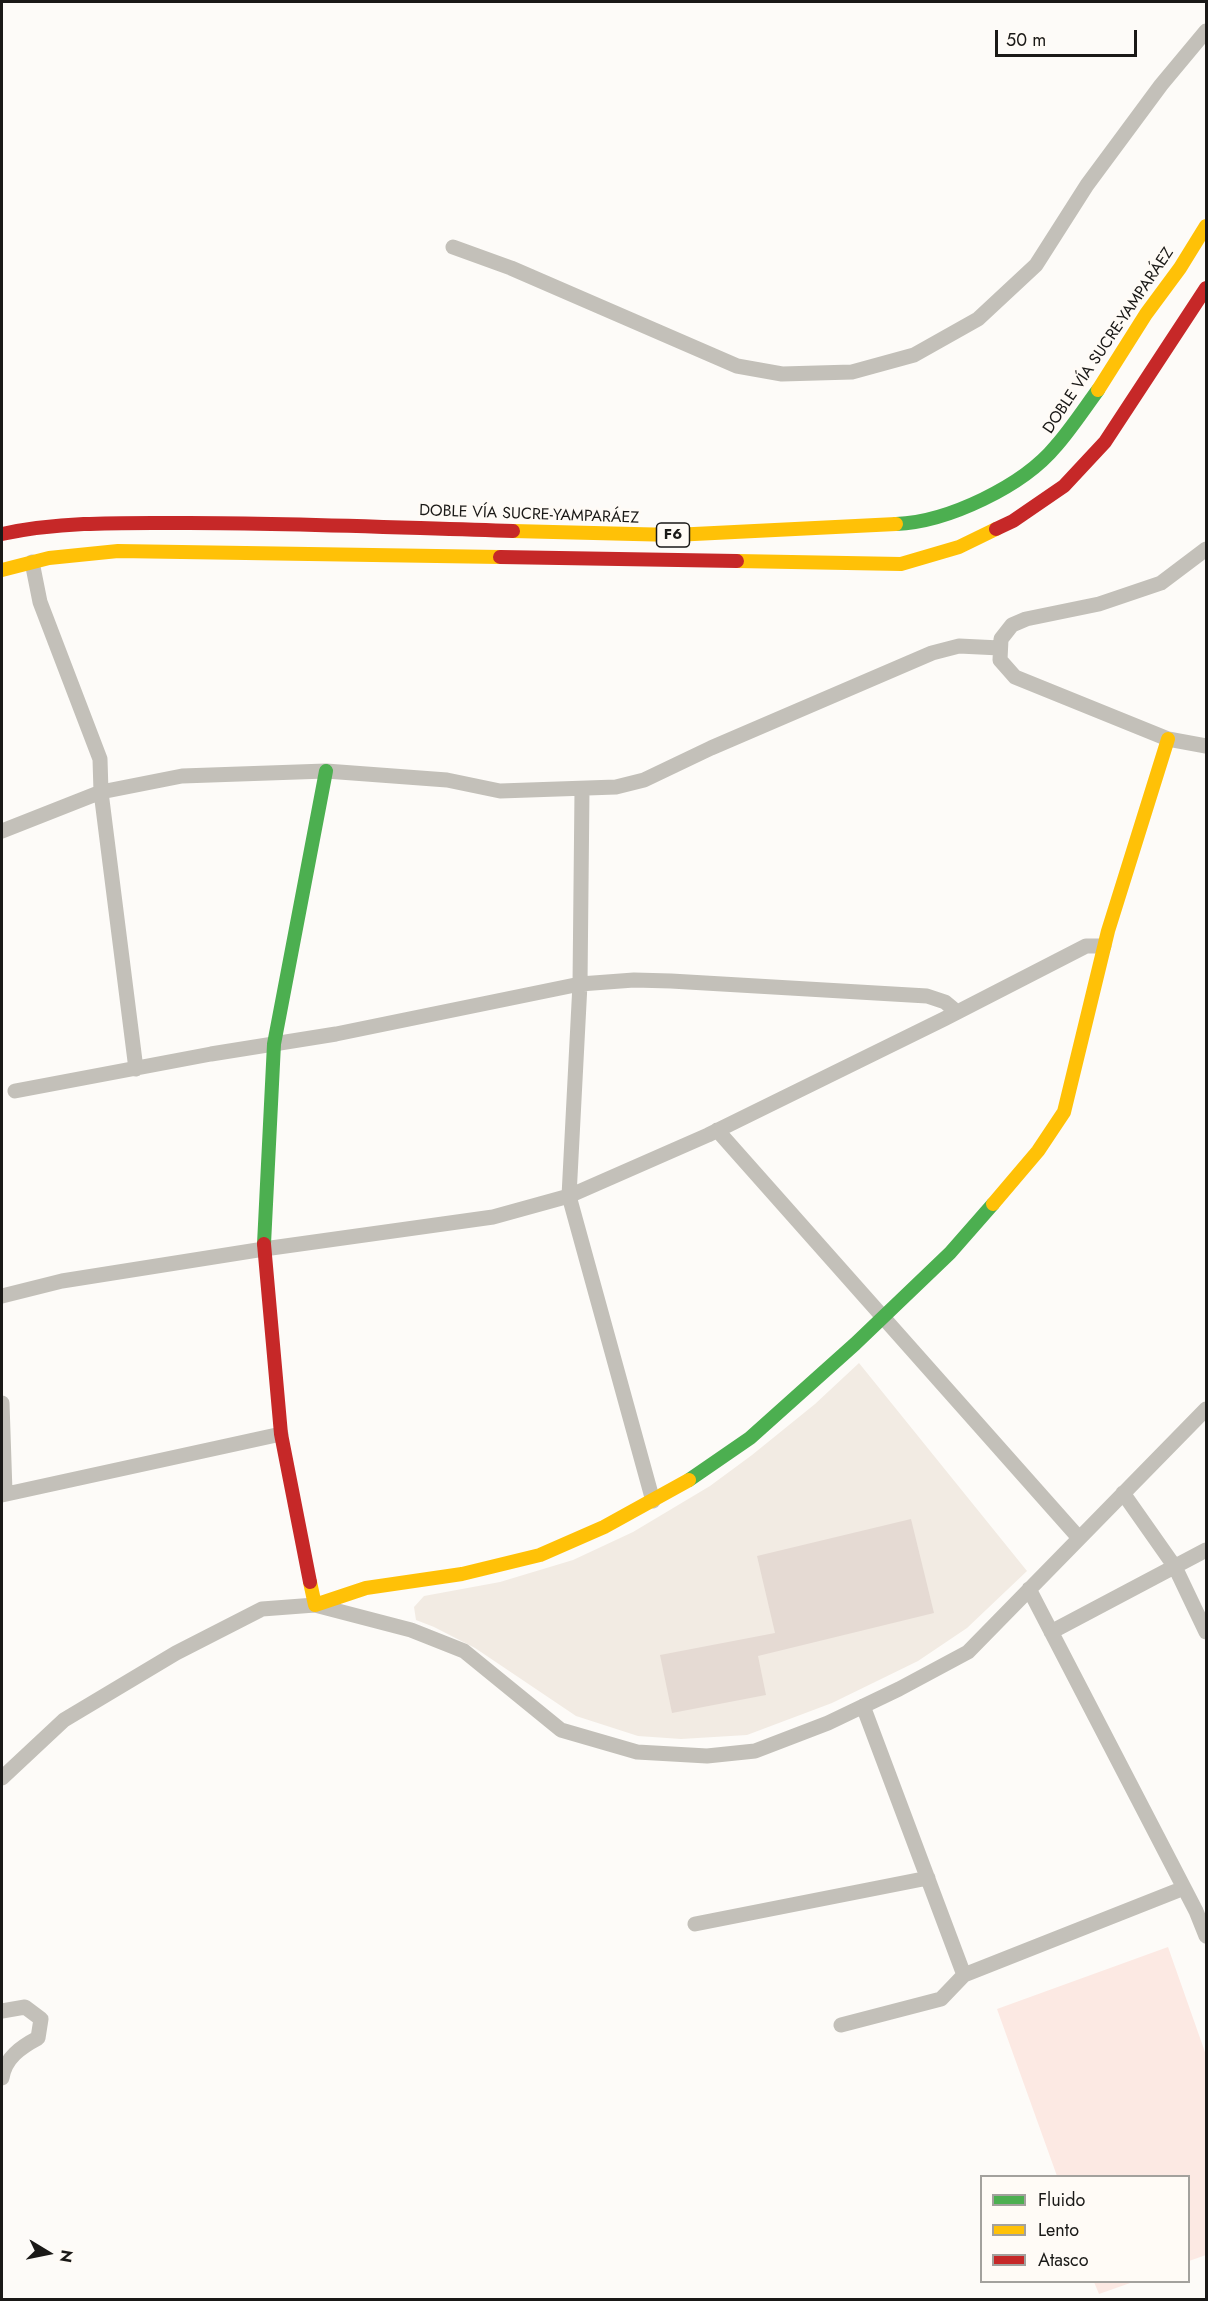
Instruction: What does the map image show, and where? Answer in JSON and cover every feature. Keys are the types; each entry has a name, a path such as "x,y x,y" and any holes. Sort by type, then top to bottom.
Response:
{"main road":[{"name":"DOBLE VÍA SUCRE-YAMPARÁEZ","path":"2,534 31,528 108,523 232,523 674,535 904,524 952,512 1009,487 1055,448 1101,386 1146,314 1180,268 1206,226"},
{"name":"F6","path":"2,570 49,558 118,551 902,564 959,547 1013,521 1064,486 1105,442 1206,288"},
{"path":"326,771 273,1044 264,1249 281,1434 315,1605 366,1588 462,1574 540,1555 604,1527 673,1490 750,1438 950,1253 1038,1151 1065,1112 1104,946 1168,739"}],"street":[{"path":"453,247 511,268 737,366 782,374 852,372 914,355 978,319 1036,265 1088,185 1161,85 1206,31"},
{"path":"1206,549 1161,583 1099,604 1026,619 1012,625 1001,639 1000,648 1000,660 1015,677 1168,739 1206,746"},
{"path":"32,562 40,602 100,759 101,792 136,1068"},
{"path":"2,831 101,792 182,776 326,771 447,780 500,792 616,788 644,780 711,748 932,653 958,646 1000,648"},
{"path":"582,790 580,984 569,1196 652,1501"},
{"path":"2,1296 62,1281 264,1249 493,1217 569,1196 717,1130 1086,946 1104,946"},
{"path":"15,1091 336,1034 580,984 634,980 671,981 927,996 945,1002 957,1012"},
{"path":"717,1130 1079,1538"},
{"path":"2,1403 3,1494 281,1434"},
{"path":"2,1778 64,1720 176,1653 262,1609 315,1605 411,1630 464,1651 561,1730 637,1752 707,1756 755,1751 828,1724 968,1652 1206,1409"},
{"path":"1123,1493 1175,1567 1206,1632"},
{"path":"1051,1632 1206,1550"},
{"path":"1029,1589 1184,1888 1206,1936"},
{"path":"864,1706 964,1975"},
{"path":"695,1924 928,1878"},
{"path":"841,2025 941,1999 964,1975 1184,1888"},
{"path":"2,2011 25,2007 41,2019 38,2038 18,2049 3,2072 2,2078"}],"shaded area":[{"path":"859,1363 1027,1571 967,1628 918,1661 832,1703 747,1735 681,1739 638,1736 576,1716 475,1648 416,1620 414,1607 424,1596 500,1582 573,1560 633,1532 710,1486 752,1455 815,1404"},
{"path":"1168,1947 1206,2055 1206,2255 1190,2261 1190,2175 1057,2175 997,2009"},
{"path":"1094,2283 1130,2283 1099,2294"}],"building":[{"path":"911,1519 934,1613 758,1656 766,1695 672,1713 660,1655 775,1633 757,1556"}],"traffic: fast":[{"path":"896,524 938,517 1005,488 1042,461 1072,426 1098,390"},
{"path":"264,1244 274,1044 326,771"},
{"path":"689,1480 750,1438 855,1344 950,1253 993,1204"}],"traffic: slow":[{"path":"1098,390 1206,226"},
{"path":"513,531 674,535 896,524"},
{"path":"737,561 901,564 959,547 996,529"},
{"path":"2,570 49,558 118,551 500,557"},
{"path":"993,1204 1038,1151 1064,1112 1108,931 1168,739"},
{"path":"310,1582 315,1605 366,1588 462,1574 540,1555 604,1527 689,1480"}],"traffic: jam":[{"path":"996,529 1013,521 1064,486 1105,442 1206,288"},
{"path":"2,534 71,525 142,523 513,531"},
{"path":"500,557 737,561"},
{"path":"264,1244 281,1434 310,1582"}]}
